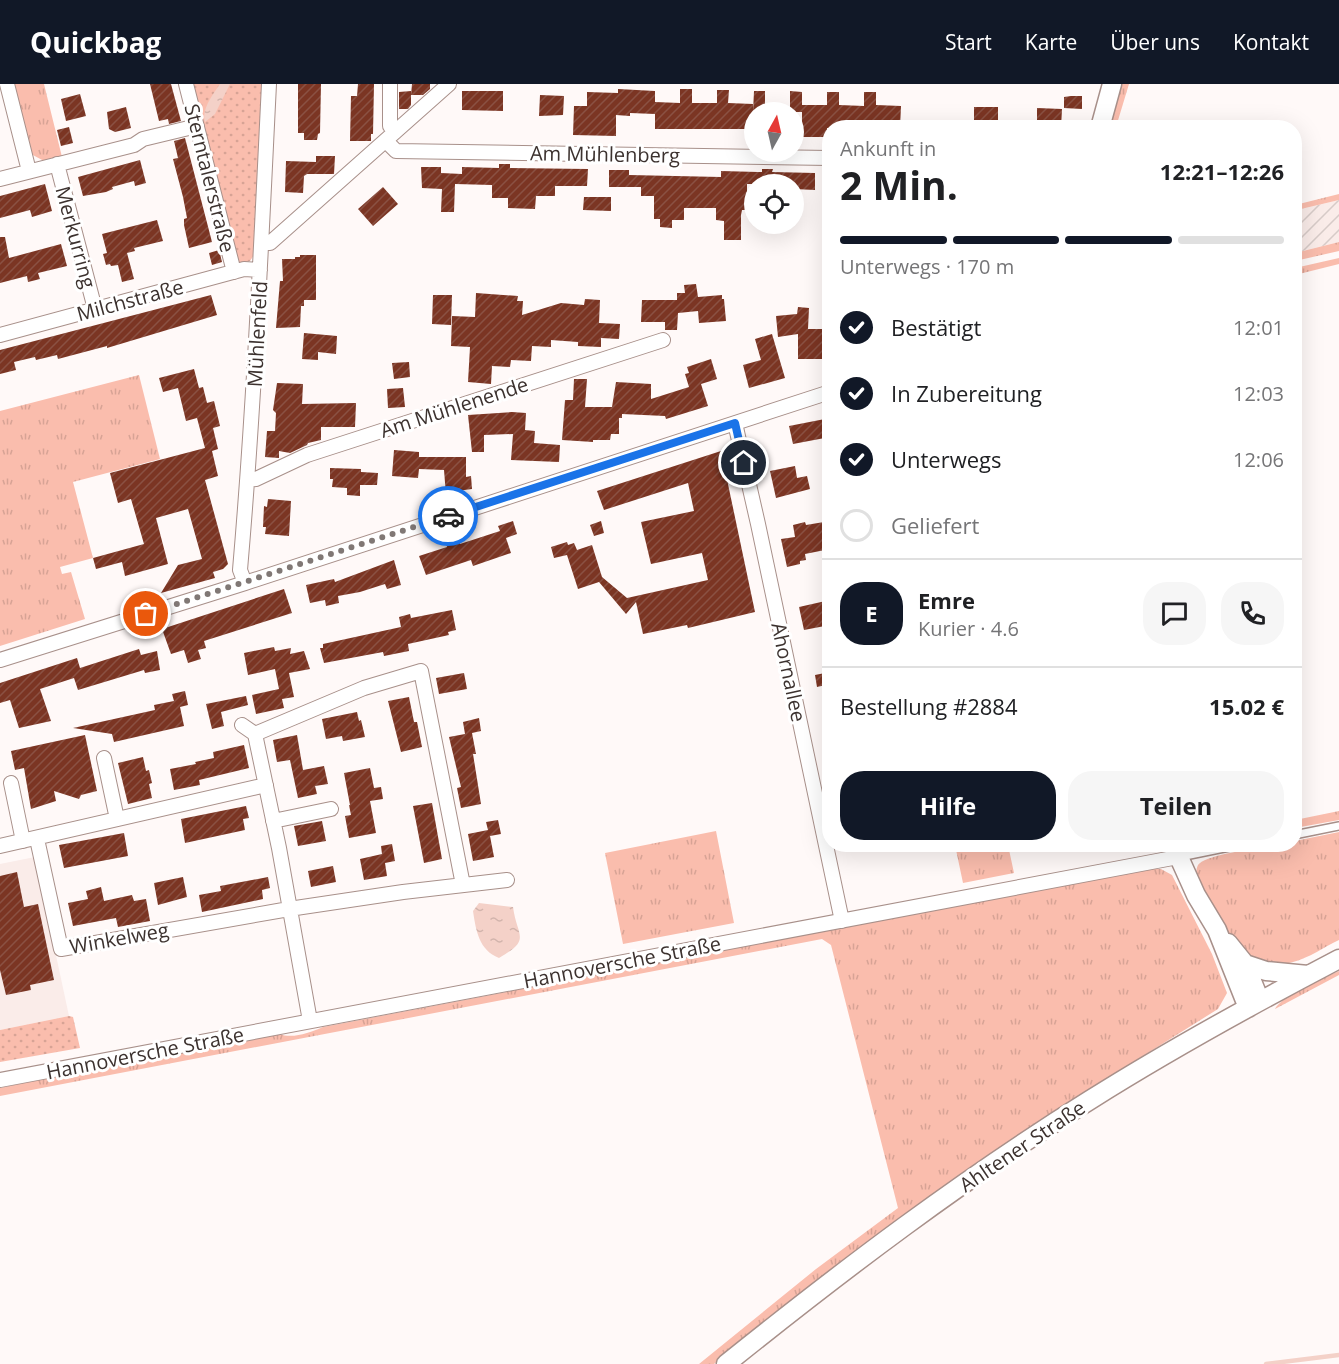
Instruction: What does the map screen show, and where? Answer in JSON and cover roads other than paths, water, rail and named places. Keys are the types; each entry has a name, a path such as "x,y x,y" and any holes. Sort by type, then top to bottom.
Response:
{"main road":[{"path":"1102,120 1112,84"},
{"path":"1176,852 1254,1004"},
{"path":"1216,930 1245,964 1254,1004"},
{"name":"Ahltener Straße","path":"726,1364 818,1290 960,1187 1088,1101 1254,1004 1339,959"},
{"path":"1245,964 1266,971 1308,975"}],"street":[{"name":"Merkurring","path":"8,84 29,171"},
{"name":"Sterntalerstraße","path":"186,84 234,272"},
{"name":"Mühlenfeld","path":"244,583 240,570 248,480 269,84"},
{"path":"390,84 391,137"},
{"path":"262,243 270,243 449,84"},
{"name":"Merkurring","path":"0,179 134,145 143,139 197,126"},
{"name":"Am Mühlenberg","path":"391,137 396,151 822,158"},
{"name":"Merkurring","path":"57,164 95,309"},
{"name":"Milchstraße","path":"0,335 244,269 260,270"},
{"name":"Am Mühlenende","path":"248,480 256,479 307,455 663,340"},
{"path":"0,660 822,395"},
{"name":"Ahornallee","path":"735,423 822,826"},
{"path":"255,734 364,688 421,671 462,885"},
{"path":"242,725 255,734 310,1021"},
{"path":"104,758 117,819"},
{"path":"11,783 30,840"},
{"path":"0,846 266,785"},
{"path":"273,821 331,808"},
{"name":"Winkelweg","path":"30,840 61,949 289,909"},
{"name":"Ahornallee","path":"827,852 842,921"},
{"name":"Hannoversche Straße","path":"0,1080 842,921 1170,852"},
{"path":"289,909 507,880"}],"lane":[{"path":"1302,833 1339,826"}],"water":[{"path":"220,84 230,84 215,114 205,122 206,107"},
{"path":"479,903 513,907 519,941 509,952 499,958 487,950 477,933 473,911"}],"waterway":[{"path":"1266,1364 1339,1355"}]}
